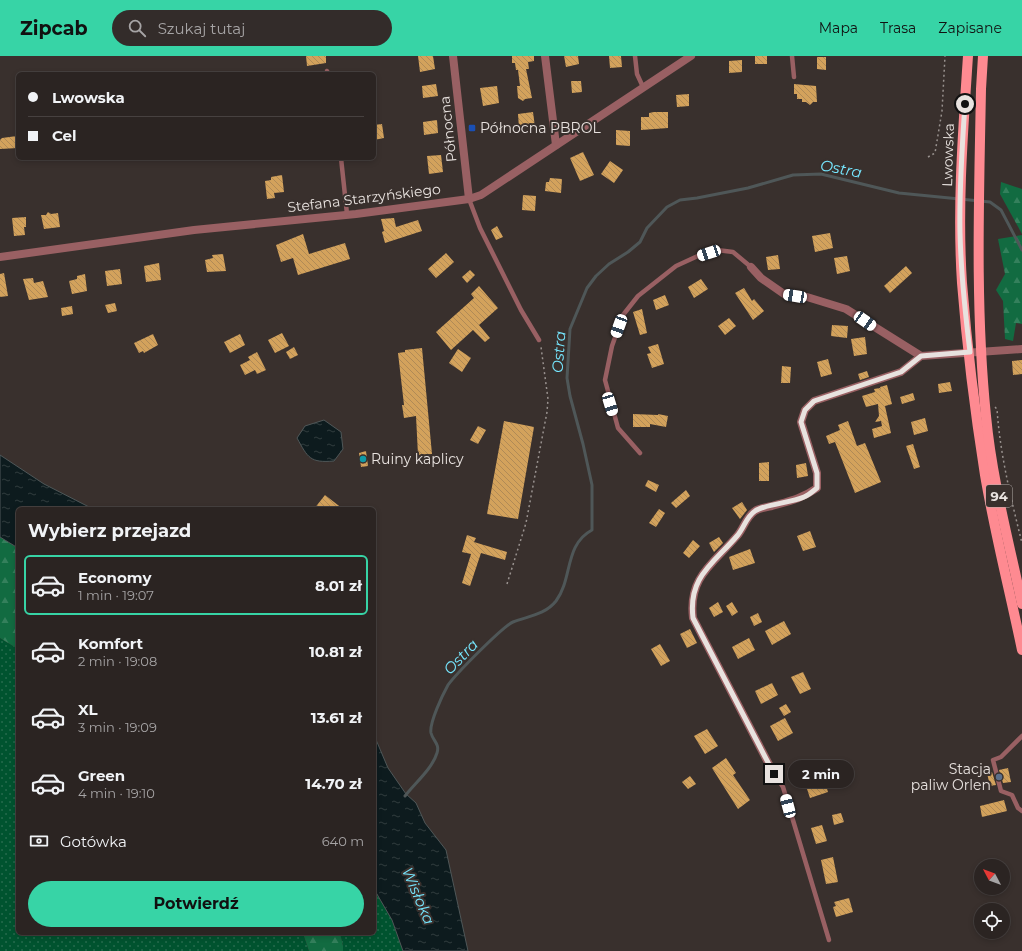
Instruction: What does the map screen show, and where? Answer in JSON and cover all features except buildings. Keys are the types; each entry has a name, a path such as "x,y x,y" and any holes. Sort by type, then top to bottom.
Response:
{"main road":[{"name":"Lwowska","path":"968,56 961,157 960,232 962,283 970,352"},
{"name":"94","path":"983,56 980,161 979,328 986,417 992,463 1022,604"},
{"name":"94","path":"970,352 985,476 1022,650"}],"street":[{"name":"Północna","path":"453,56 469,199"},
{"path":"545,56 556,145"},
{"name":"Stefana Starzyńskiego","path":"0,257 194,230 347,214 469,199 481,195 691,56"},
{"path":"751,266 761,278 784,294 807,297 846,309 904,347 921,356 1022,348"},
{"path":"774,774 693,618 691,602 696,584 708,566 738,534 748,518 755,511 804,497 817,488 817,473 801,422 805,410 814,401 901,372 921,356"}],"lane":[{"path":"635,56 637,74 644,87"},
{"path":"792,56 794,77"},
{"path":"341,160 347,214"},
{"path":"469,199 480,228 521,310 539,340"},
{"path":"640,452 618,428 605,380 612,346 623,315 638,296 676,266 700,255 717,250 733,252 751,266"},
{"path":"1022,736 1001,757 993,760 1001,791 1012,795 1018,808 1022,811"},
{"path":"774,774 783,787 829,940"}],"path":[{"path":"928,157 935,153 942,111 945,56"},
{"path":"507,584 526,523 547,412 548,399 539,340"},
{"path":"993,405 997,409 998,427 1011,498 1022,543"}],"green space":[{"path":"1001,182 1022,189 1022,234 1000,194"},
{"path":"1022,235 1022,324 1016,323 1013,341 1005,339 1003,301 996,290 1005,274 998,239"},
{"path":"0,537 16,547 16,648 0,638"},
{"path":"0,638 16,648 16,935 304,935 309,951 0,951"},
{"path":"376,892 392,920 403,951 343,951 340,935 376,935"},
{"path":"304,935 340,935 343,951 309,951"}],"water":[{"path":"324,420 341,432 343,449 334,461 320,461 311,458 307,455 297,438 305,426"},
{"path":"0,455 44,484 89,507 16,507 16,547 0,537"},
{"name":"Wisłoka","path":"376,740 388,768 406,794 416,803 425,823 446,850 468,951 403,951 392,920 376,892"}],"waterway":[{"name":"Ostra","path":"405,796 435,759 438,747 432,736 431,728 437,709 448,685 479,651 508,625 542,612 552,606 561,592 577,544 583,536 592,530 592,485 567,378 570,329 587,288 596,276 609,264 628,252 640,242 647,228 667,207 680,200 748,188 793,175 821,174 899,193 990,202 1001,210 1022,250"}],"place":[{"name":"Północna PBROL","path":"472,128"},
{"name":"Ruiny kaplicy","path":"363,459"},
{"name":"Stacja paliw Orlen","path":"999,777"}],"route":[{"path":"774,774 693,618 691,602 696,584 708,566 738,534 748,518 755,511 804,497 817,488 817,473 801,422 805,410 814,401 901,372 921,356 970,352 962,283 960,232 961,157 965,104"}]}
